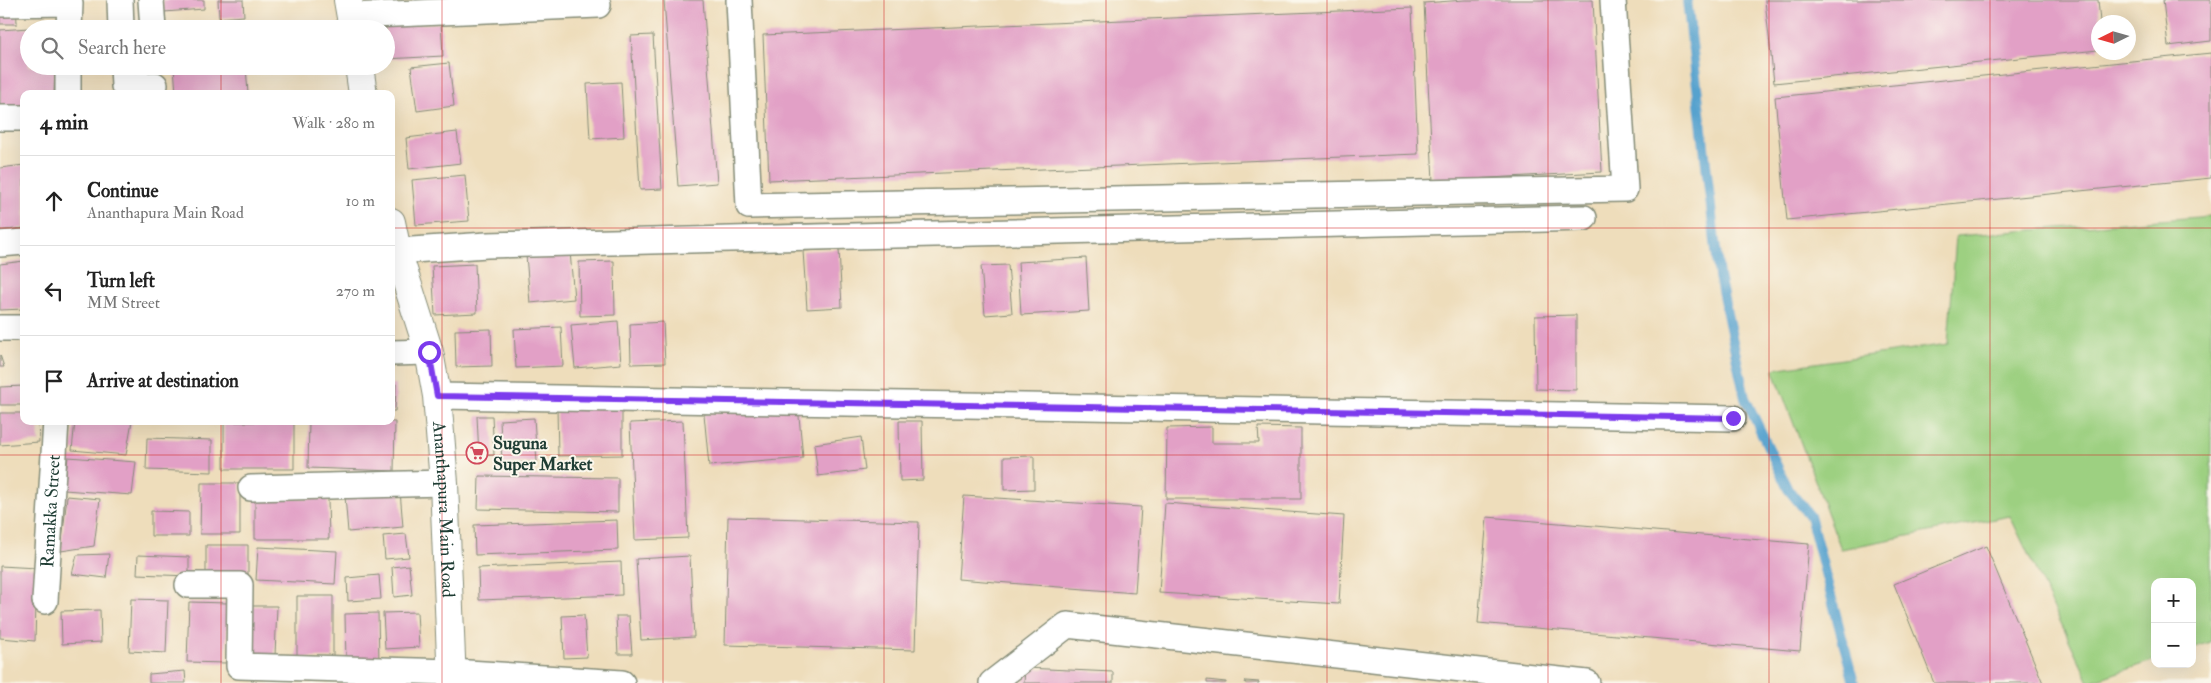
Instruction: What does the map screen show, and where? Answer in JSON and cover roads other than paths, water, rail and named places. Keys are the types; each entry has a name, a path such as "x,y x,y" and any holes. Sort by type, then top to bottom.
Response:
{"street":[{"path":"120,0 121,20"},
{"path":"151,0 152,20"},
{"path":"738,0 749,206 1625,189 1613,0"},
{"path":"0,4 70,3 69,20"},
{"path":"350,15 598,5"},
{"path":"68,75 68,90"},
{"path":"123,75 124,86 155,82"},
{"path":"360,75 362,90"},
{"path":"0,118 20,118"},
{"path":"397,251 487,246 1584,218"},
{"name":"Ananthapura Main Road","path":"395,241 429,352 437,396 444,483 452,677"},
{"path":"0,244 20,242"},
{"path":"0,328 20,328"},
{"path":"395,353 429,352"},
{"path":"437,396 1733,418"},
{"name":"Ramakka Street","path":"45,602 56,425"},
{"path":"251,488 444,483"},
{"path":"188,585 240,585 239,666 452,677 622,683"},
{"path":"992,683 1067,625 1461,676 1587,683"}],"waterway":[{"path":"1687,0 1719,276 1745,398 1788,489 1810,516 1854,683"}],"place":[{"name":"Suguna Super Market","path":"477,453"}]}
